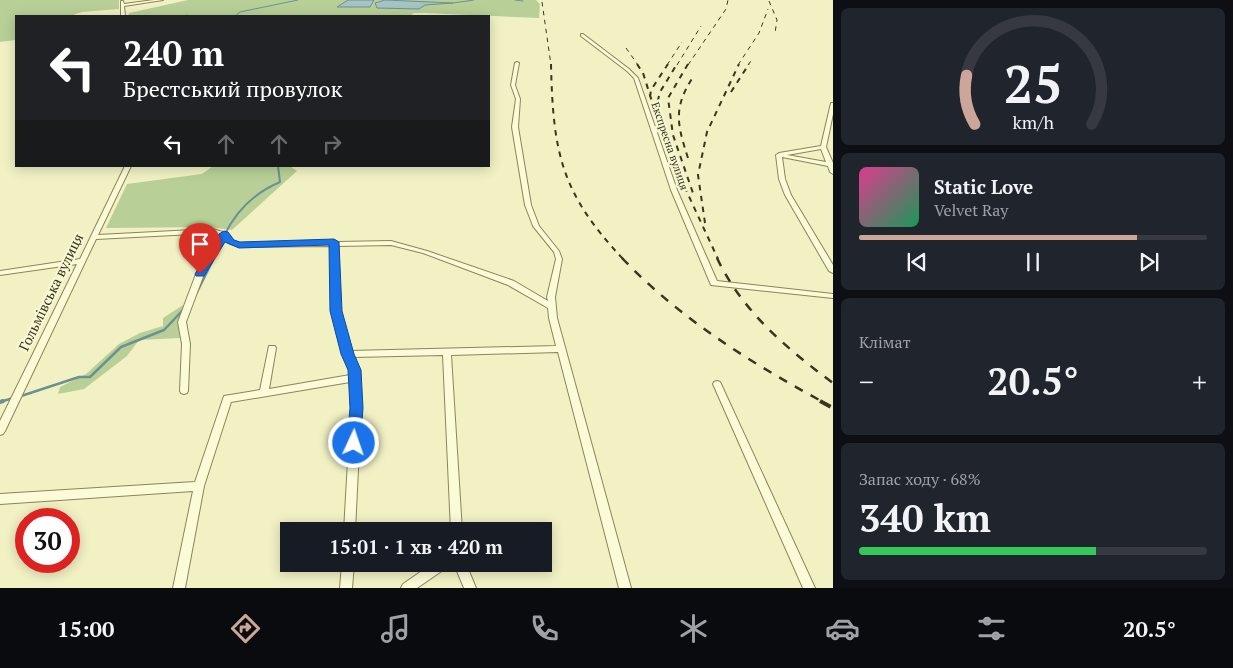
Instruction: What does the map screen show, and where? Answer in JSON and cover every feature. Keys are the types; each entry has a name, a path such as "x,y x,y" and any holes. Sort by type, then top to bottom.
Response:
{"street":[{"path":"122,0 123,15"},
{"path":"122,5 161,0"},
{"name":"Експресна вулиця","path":"582,35 636,78 674,190 714,282 831,294"},
{"path":"517,63 513,85 518,99 515,127 528,205 536,226 557,252 558,259 551,306 625,588"},
{"path":"833,104 823,147 833,172"},
{"path":"778,155 823,147"},
{"path":"778,155 831,165"},
{"path":"778,155 782,178 788,195 833,272"},
{"name":"Гольмівська вулиця","path":"0,431 128,167"},
{"path":"94,237 214,231 224,234 230,242 239,245 334,242 391,243 425,252 511,284 551,306"},
{"path":"184,391 186,344 182,322 200,274 224,234"},
{"path":"334,242 336,311 355,378 356,408 350,522"},
{"path":"0,273 81,260"},
{"path":"264,393 272,348"},
{"path":"347,354 561,349"},
{"path":"447,351 456,522"},
{"path":"179,588 199,486 227,399 355,378"},
{"path":"717,384 809,588"},
{"path":"0,499 199,486"},
{"path":"346,588 347,572"},
{"path":"407,588 430,572"},
{"path":"463,572 470,588"}],"green space":[{"path":"0,0 119,0 119,9 82,12 73,15 15,15 15,40 0,42"},
{"path":"188,0 536,0 540,4 539,18 424,13 414,13 411,15 128,15 129,13"},
{"path":"212,167 291,167 297,171 232,230 209,227 106,228 127,184 202,174"},
{"path":"183,305 180,338 139,340 127,356 84,389 58,394 60,387 86,374 119,344 140,333 163,326 163,318"}],"water":[{"path":"348,0 374,0 370,7 337,7"},
{"path":"385,0 453,3 425,5 419,9 377,8 375,3"}],"waterway":[{"path":"236,15 240,12 298,0"},
{"path":"453,3 474,0"},
{"path":"515,0 523,1"},
{"path":"224,236 240,211 254,197 280,182 278,167"},
{"path":"213,259 222,241"},
{"path":"195,296 214,258"},
{"path":"21,396 79,377 90,377 121,347 164,330 183,310"},
{"path":"3,401 0,402 13,398"}],"railway":[{"path":"688,65 726,9 728,0"},
{"path":"769,1 777,20 775,33"},
{"path":"542,2 551,65"},
{"path":"738,65 759,33 768,9"},
{"path":"677,65 701,26"},
{"path":"667,65 682,42"},
{"path":"626,48 638,65"},
{"path":"748,65 751,61"},
{"path":"551,64 554,123 564,170 586,213 623,259"},
{"path":"637,64 643,73 650,96"},
{"path":"650,96 651,90 668,64"},
{"path":"655,111 660,92 677,64"},
{"path":"688,64 668,98 673,135 694,196"},
{"path":"705,223 698,175 707,132 739,64"},
{"path":"731,92 749,64"},
{"path":"688,158 679,126 679,116 682,98 693,77"},
{"path":"650,96 655,111"},
{"path":"655,111 667,149 718,259"},
{"path":"717,258 739,295 767,328 799,357 833,383"},
{"path":"623,259 667,300 717,338 823,402"},
{"path":"820,401 833,408"}],"route":[{"path":"200,274 224,234 230,242 239,245 334,242 336,311 347,354 354,370 356,408 354,443"}]}
